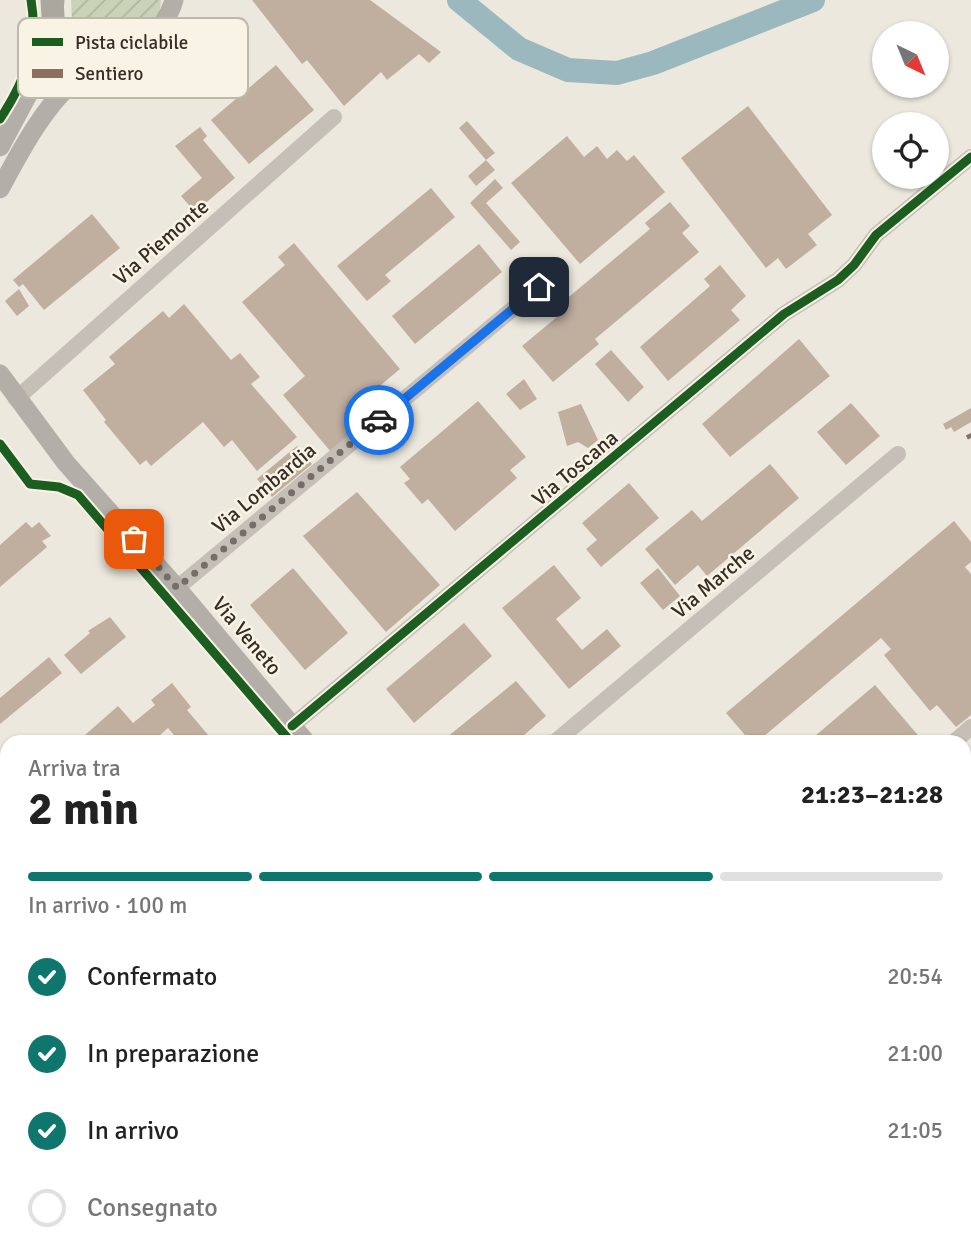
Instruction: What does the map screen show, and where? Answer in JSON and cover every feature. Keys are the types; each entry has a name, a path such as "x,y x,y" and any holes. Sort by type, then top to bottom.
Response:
{"main road":[{"path":"165,18 174,0"},
{"path":"0,147 28,98"},
{"path":"0,189 60,98"},
{"name":"Via Veneto","path":"0,374 8,397 177,588 300,735"}],"street":[{"name":"Via Piemonte","path":"8,397 334,117"},
{"name":"Via Toscana","path":"292,726 784,314 838,280 854,265 876,235 971,157"},
{"name":"Via Lombardia","path":"177,588 539,287"},
{"name":"Via Marche","path":"563,735 898,454"}],"green space":[{"path":"71,0 161,0 156,18 72,18"}],"building":[{"path":"252,0 370,0 441,52 429,63 419,54 387,80 381,72 344,106 307,60 302,64"},
{"path":"276,65 314,110 249,164 211,120 237,98 248,98 248,89"},
{"path":"748,106 832,215 808,234 817,245 786,269 778,258 766,268 681,158"},
{"path":"467,121 495,153 486,160 459,128"},
{"path":"200,127 207,136 203,140 235,178 195,212 181,196 202,178 175,146"},
{"path":"567,136 584,157 597,146 607,159 617,150 627,161 634,155 665,192 580,264 511,183"},
{"path":"486,160 495,170 476,186 468,176"},
{"path":"495,179 503,188 486,203 520,242 511,250 470,203"},
{"path":"431,188 455,217 385,275 391,281 367,301 337,266"},
{"path":"670,202 690,226 682,233 699,252 595,339 599,344 553,382 522,346 569,307 564,301 650,229 645,223"},
{"path":"92,214 120,248 44,310 23,284 19,287 13,280"},
{"path":"294,243 400,369 351,410 363,425 331,452 283,395 305,376 242,302 285,265 278,257"},
{"path":"479,244 502,272 415,344 392,316"},
{"path":"720,265 746,296 731,310 740,320 668,381 640,347 710,286 704,279"},
{"path":"19,289 29,306 17,316 5,301"},
{"path":"184,304 231,360 240,353 260,377 251,384 297,437 257,471 232,440 224,447 203,422 151,466 146,460 140,465 104,422 106,420 83,390 115,364 109,357 163,311 169,318"},
{"path":"799,339 830,376 730,457 702,424"},
{"path":"611,350 644,387 628,402 595,364"},
{"path":"524,379 537,399 520,410 506,394"},
{"path":"478,401 526,457 510,470 517,478 455,531 428,499 422,504 404,483 410,479 400,467"},
{"path":"851,403 880,436 846,465 817,432"},
{"path":"581,404 598,440 588,448 578,442 567,446 558,412"},
{"path":"971,408 971,422 954,432 951,427 946,430 943,424"},
{"path":"297,446 312,464 272,497 257,479"},
{"path":"770,464 799,498 707,576 698,565 675,585 645,549 692,510 702,521"},
{"path":"629,483 659,518 601,567 586,549 597,540 582,523"},
{"path":"357,492 440,585 386,632 303,536"},
{"path":"954,521 971,542 971,562 965,567 971,574 971,715 956,727 937,705 930,711 884,655 891,649 881,638 765,735 745,735 726,713"},
{"path":"26,522 32,528 39,522 51,536 42,541 47,547 0,587 0,545"},
{"path":"554,565 581,598 556,619 582,650 607,629 621,646 569,689 502,608"},
{"path":"293,568 348,633 305,670 250,605"},
{"path":"658,568 680,596 663,610 640,583"},
{"path":"110,617 126,637 81,674 64,655 90,633 88,631"},
{"path":"464,623 492,656 414,723 386,689"},
{"path":"49,657 62,673 0,724 0,698"},
{"path":"516,681 546,716 524,735 450,735"},
{"path":"172,683 191,707 187,710 208,735 174,735 168,728 160,735 85,735 118,706 133,723 155,705 151,700"},
{"path":"875,685 918,735 816,735"}],"waterway":[{"path":"459,0 519,49 568,70 617,73 653,63 813,0"}],"marked path":[{"path":"969,434 971,438"}],"cycle path":[{"path":"31,0 33,18"},
{"path":"0,119 18,89"},
{"path":"292,726 784,314 838,280 854,265 876,235 971,157"},
{"path":"0,444 30,484 59,487 78,495 285,735"}],"way so far":[{"path":"134,539 177,588 379,420"}],"route":[{"path":"379,420 539,287"}]}
